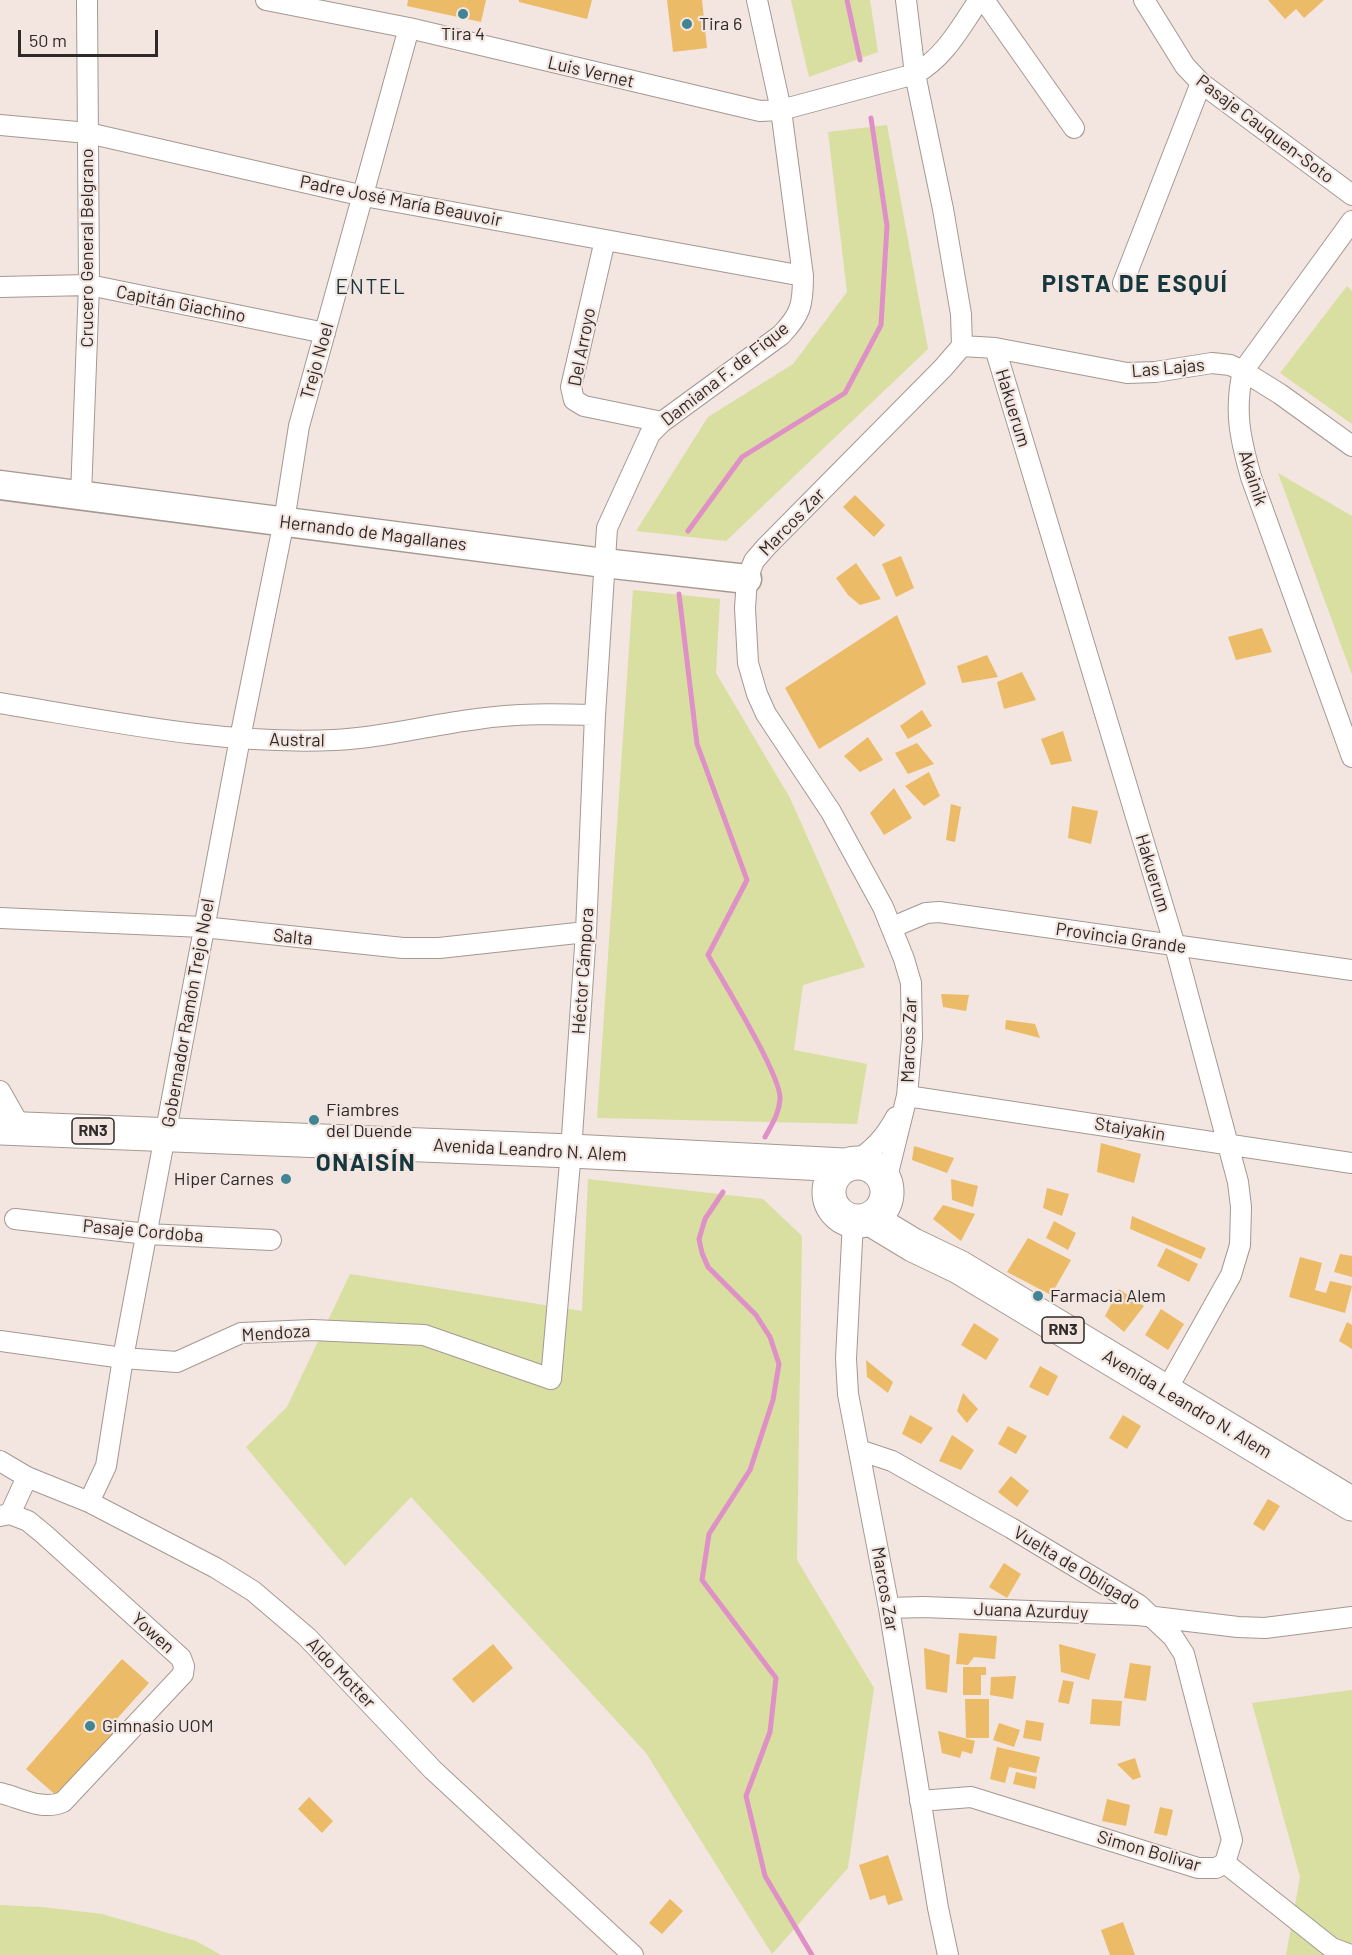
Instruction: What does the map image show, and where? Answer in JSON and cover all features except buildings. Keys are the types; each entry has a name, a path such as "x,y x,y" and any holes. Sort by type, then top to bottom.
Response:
{"highway":[{"name":"Avenida Leandro N. Alem","path":"10,1128 571,1151 736,1161 870,1164 876,1168 874,1205"},
{"name":"Avenida Leandro N. Alem","path":"736,1161 806,1185 829,1198 838,1213 874,1205 914,1228 959,1268 1352,1504"},
{"path":"829,1198 831,1179 849,1164"}],"main road":[{"name":"Hernando de Magallanes","path":"0,485 604,563 747,579"}],"street":[{"name":"Crucero General Belgrano","path":"81,495 89,285 87,0"},
{"name":"Luis Vernet","path":"266,0 409,28 760,111 781,110 915,74"},
{"name":"Damiana F. de Fique","path":"604,563 607,528 650,434 662,422 782,335 801,309 803,276 781,110 757,0"},
{"path":"906,0 915,74 961,314 962,345"},
{"path":"915,74 929,66 942,54 979,0"},
{"path":"984,0 1074,128"},
{"name":"Pasaje Cauquen-Soto","path":"1144,0 1185,66 1201,83 1352,195"},
{"name":"Trejo Noel","path":"284,521 299,426 409,28"},
{"path":"1123,283 1201,83"},
{"name":"Padre José María Beauvoir","path":"0,125 88,133 364,196 803,276"},
{"name":"Akainik","path":"1352,221 1243,371 1237,416 1251,477 1352,757"},
{"name":"Del Arroyo","path":"605,240 571,387 574,400 584,406 662,422"},
{"name":"Capitán Giachino","path":"0,286 89,285 325,333"},
{"name":"Las Lajas","path":"962,345 994,348 1128,373 1155,372 1212,363 1230,365 1280,394 1352,446"},
{"name":"Marcos Zar","path":"948,1955 938,1908 889,1608 849,1394 846,1359 874,1205 907,1096 912,1038 911,983 892,927 831,812 766,714 757,694 747,663 745,608 747,579 754,561 943,368 962,345"},
{"name":"Hakuerum","path":"994,348 1175,946 1238,1182 1241,1207 1240,1245 1231,1275 1166,1392"},
{"name":"Gobernador Ramón Trejo Noel","path":"88,1502 106,1466 123,1358 203,927 284,521"},
{"name":"Héctor Cámpora","path":"551,1379 571,1151 586,932 604,563"},
{"name":"Austral","path":"0,703 186,733 240,738 334,740 374,736 478,718 542,713 595,715"},
{"name":"Provincia Grande","path":"892,927 926,913 939,912 1352,970"},
{"name":"Salta","path":"0,918 203,927 403,948 439,948 586,932"},
{"path":"0,1091 10,1128"},
{"name":"Marcos Zar","path":"849,1164 870,1152 887,1134 907,1096"},
{"name":"Staiyakin","path":"907,1096 1352,1162"},
{"name":"Pasaje Cordoba","path":"15,1219 147,1234 271,1240"},
{"name":"Mendoza","path":"0,1341 123,1358 177,1362 241,1333 312,1330 413,1334 424,1335 551,1379"},
{"name":"Vuelta de Obligado","path":"859,1450 891,1461 1011,1528 1139,1605 1173,1637 1184,1654 1233,1839 1225,1863"},
{"name":"Aldo Motter","path":"0,1461 27,1478 88,1502 216,1568 253,1591 307,1637 433,1770 633,1955"},
{"path":"5,1515 27,1478"},
{"name":"Yowen","path":"0,1792 41,1806 54,1806 63,1802 183,1674 184,1666 181,1658 45,1535 28,1521 5,1515"},
{"name":"Juana Azurduy","path":"889,1608 923,1607 1154,1617 1265,1628 1352,1617"},
{"name":"Simon Bolivar","path":"920,1801 970,1797 1198,1868 1216,1868 1225,1863 1332,1948 1351,1955"}],"green space":[{"path":"791,0 870,0 878,52 809,77"},
{"path":"887,125 928,349 726,541 636,531 708,417 793,364 847,292 828,132"},
{"path":"1347,286 1352,291 1352,424 1280,373"},
{"path":"1278,473 1352,516 1352,675"},
{"path":"633,590 720,599 716,673 790,798 865,967 803,985 794,1050 867,1064 857,1124 597,1118"},
{"path":"588,1179 763,1199 802,1236 797,1560 874,1688 848,1868 772,1954 646,1753 411,1497 345,1566 246,1447 287,1407 350,1274 582,1311"},
{"path":"1352,1690 1352,1955 1286,1955 1300,1877 1252,1703"},
{"path":"0,1905 102,1914 196,1941 221,1955 0,1955"}],"waterway":[{"path":"847,0 860,60"},
{"path":"688,531 742,457 845,393 881,325 887,226 871,118"},
{"path":"679,594 697,744 747,880 708,955 762,1050 778,1088 780,1099 778,1109 765,1137"},
{"path":"723,1192 705,1219 699,1239 702,1253 708,1267 756,1315 770,1337 779,1364 773,1400 750,1470 709,1534 702,1580 776,1678 770,1732 746,1796 765,1876 812,1955"}],"place":[{"name":"Tira 4","path":"463,14"},
{"name":"Tira 6","path":"687,24"},
{"name":"Fiambres del Duende","path":"314,1120"},
{"name":"Hiper Carnes","path":"286,1179"},
{"name":"Farmacia Alem","path":"1038,1296"},
{"name":"Gimnasio UOM","path":"90,1726"}],"district":[{"name":"PISTA DE ESQUÍ","path":"1135,284"},
{"name":"ENTEL","path":"371,287"},
{"name":"ONAISÍN","path":"366,1163"}]}
